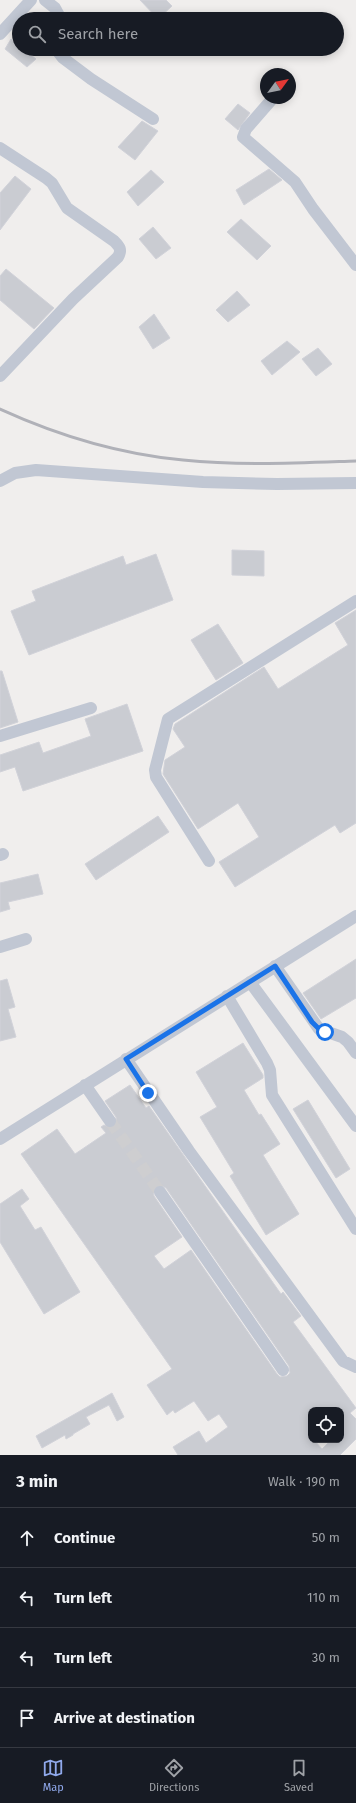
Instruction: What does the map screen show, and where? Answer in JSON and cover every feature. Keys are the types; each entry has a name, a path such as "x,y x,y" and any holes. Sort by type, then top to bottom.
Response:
{"street":[{"path":"20,12 31,0"},
{"path":"45,0 56,8 58,12"},
{"path":"0,34 12,21"},
{"path":"61,56 91,79 153,119"},
{"path":"268,104 246,129 243,137 295,182 313,209 356,265"},
{"path":"0,148 52,183 67,208 114,241 121,250 118,257 73,299 0,376"},
{"path":"0,481 15,473 36,470 210,482 277,484 356,482"},
{"path":"209,861 156,777 156,770 168,719 356,601"},
{"path":"0,736 91,708"},
{"path":"0,1139 275,966 354,922"},
{"path":"0,947 26,939"},
{"path":"275,966 319,1029 342,1037 348,1042 356,1053"},
{"path":"250,982 356,1126"},
{"path":"227,996 267,1063 270,1070 272,1095 356,1229"},
{"path":"126,1059 175,1132 316,1325 343,1361 356,1367"},
{"path":"86,1085 110,1121"},
{"path":"160,1192 283,1370"}],"building":[{"path":"140,0 166,0 172,6 166,12 151,12"},
{"path":"11,39 12,55 5,49"},
{"path":"14,56 32,56 36,59 27,67"},
{"path":"238,104 250,113 238,130 225,119"},
{"path":"142,121 158,131 135,160 118,147"},
{"path":"269,169 282,180 244,205 236,190"},
{"path":"151,170 164,182 138,206 127,192"},
{"path":"15,176 31,189 0,230 0,193"},
{"path":"241,219 271,246 257,260 227,232"},
{"path":"153,227 171,248 156,259 139,239"},
{"path":"6,269 54,308 34,329 0,300 0,276"},
{"path":"237,291 250,305 228,322 216,310"},
{"path":"154,314 170,338 153,349 139,327"},
{"path":"287,341 300,352 272,375 261,361"},
{"path":"318,348 332,364 316,376 302,359"},
{"path":"232,550 264,551 264,576 232,575"},
{"path":"156,554 173,600 29,655 11,611 36,601 32,591 123,556 126,565"},
{"path":"356,610 356,823 340,833 335,825 235,887 219,862 259,837 238,803 198,829 163,774 165,760 185,747 173,729 175,724 264,667 278,689 348,645 335,623"},
{"path":"218,624 243,663 216,680 191,640"},
{"path":"0,671 2,671 18,722 0,728"},
{"path":"127,704 143,751 23,791 15,767 0,772 0,755 39,742 43,753 91,736 85,719"},
{"path":"158,816 169,832 96,880 85,864"},
{"path":"38,874 43,894 8,902 10,909 0,912 0,883"},
{"path":"356,959 356,998 321,1019 303,993"},
{"path":"7,979 15,1007 8,1009 16,1037 0,1041 0,981"},
{"path":"243,1043 263,1075 263,1078 244,1090 259,1115 261,1114 280,1144 263,1155 299,1214 266,1235 230,1176 234,1173 200,1117 217,1107 196,1072"},
{"path":"130,1085 146,1108 149,1106 281,1294 283,1292 301,1316 293,1322 356,1408 350,1413 356,1419 356,1439 340,1455 178,1455 173,1447 199,1431 206,1443 228,1427 219,1414 208,1421 194,1401 175,1413 173,1410 167,1415 147,1385 172,1369 21,1154 57,1129 75,1154 106,1133 101,1127 104,1125 111,1128 117,1125 116,1117 105,1101","holes":["160,1185 166,1188 289,1366 290,1373 287,1376 280,1377 277,1374 191,1250 164,1269 154,1256 182,1237 154,1196 153,1188"]},
{"path":"308,1100 350,1169 336,1178 293,1109"},
{"path":"22,1189 29,1199 20,1206 35,1230 41,1227 80,1292 44,1314 0,1242 0,1204"},
{"path":"112,1393 124,1417 117,1421 109,1405 86,1417 90,1424 73,1435 66,1439 65,1435 42,1448 36,1436"}],"tunnel":[{"path":"110,1121 160,1192"}],"railway":[{"path":"0,409 44,427 89,442 159,457 226,463 356,461"}],"route":[{"path":"148,1093 126,1059 275,966 312,1022 319,1029 325,1032"}]}
